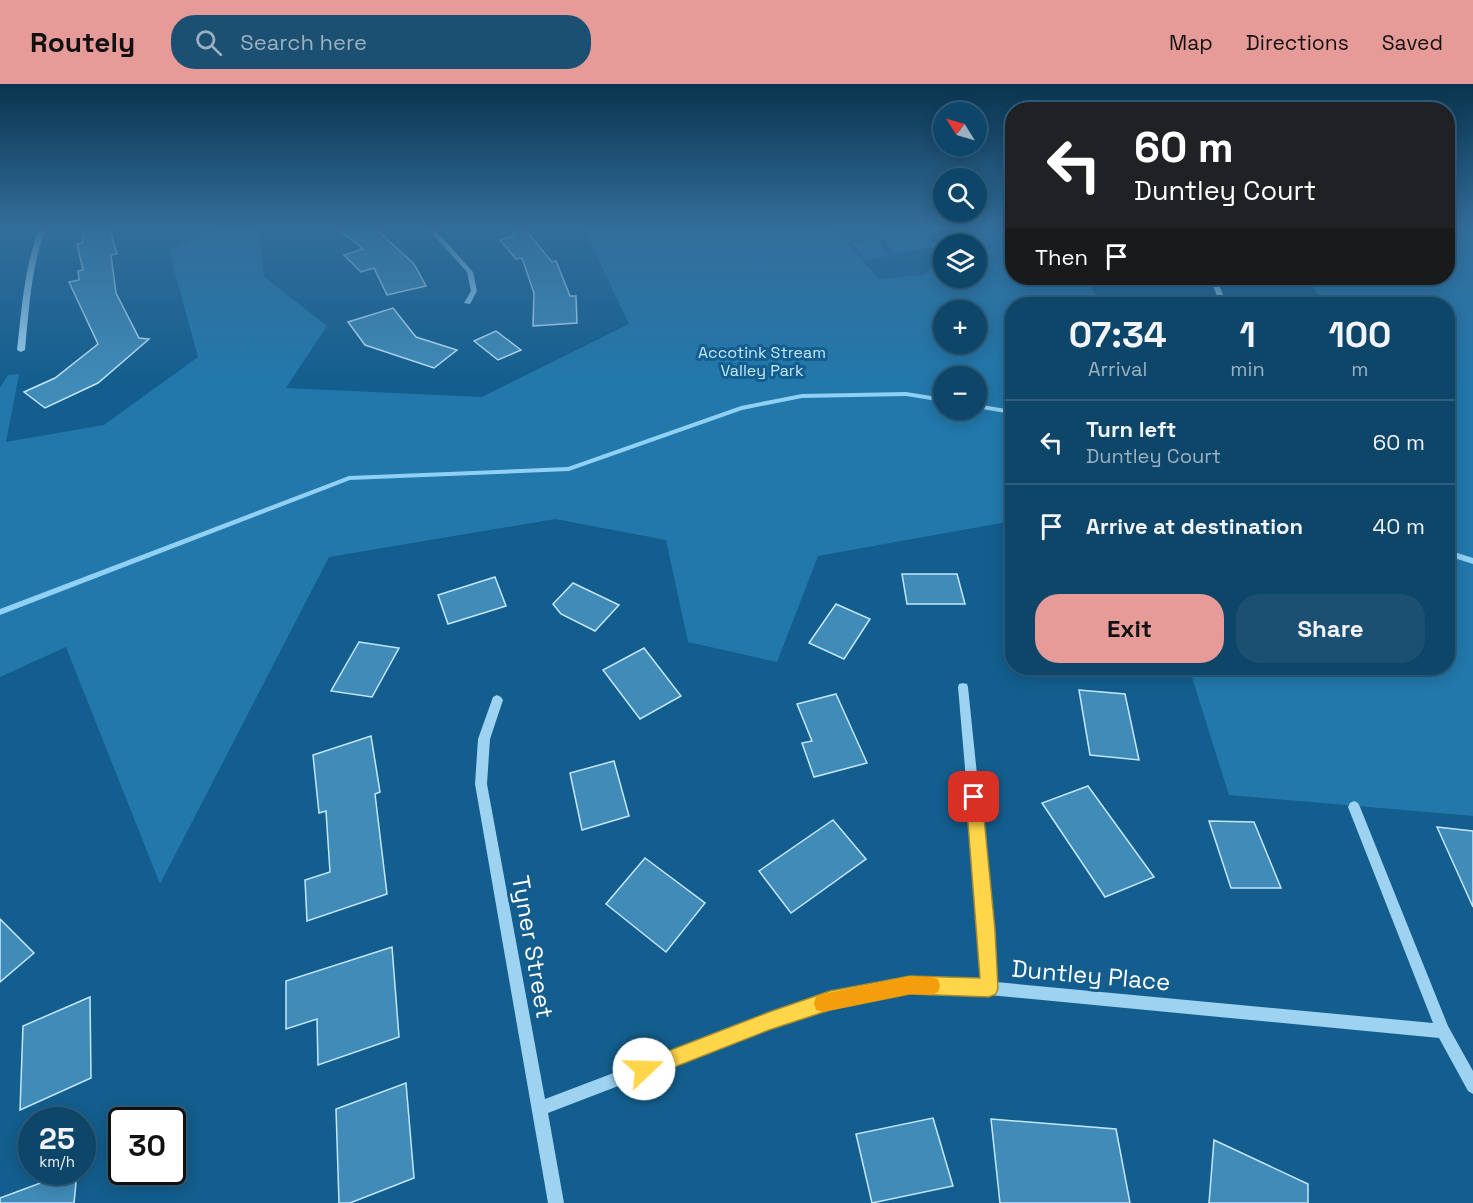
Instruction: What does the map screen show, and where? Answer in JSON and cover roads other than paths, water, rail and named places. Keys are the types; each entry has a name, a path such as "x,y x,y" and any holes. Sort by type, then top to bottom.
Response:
{"street":[{"path":"21,350 31,279"},
{"path":"468,303 474,291 472,279"},
{"path":"963,687 986,930 989,988"},
{"name":"Tyner Street","path":"497,700 484,738 481,784 556,1203"},
{"path":"1354,807 1443,1031 1473,1086"},
{"name":"Duntley Place","path":"539,1109 769,1021 830,1001 910,985 989,988 1443,1031"}],"waterway":[{"path":"0,612 349,478 569,469 741,408 802,396 906,394 933,398"},
{"path":"987,408 1005,411"},
{"path":"1455,555 1473,561"}],"park label":[{"name":"Accotink Stream Valley Park","path":"762,361"}]}
